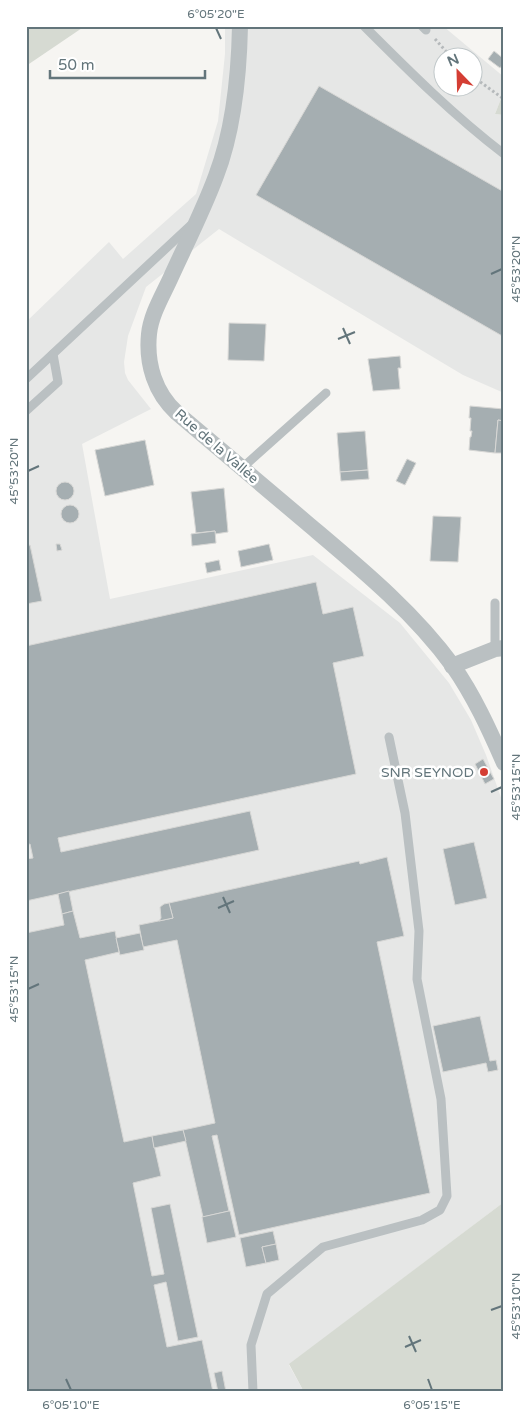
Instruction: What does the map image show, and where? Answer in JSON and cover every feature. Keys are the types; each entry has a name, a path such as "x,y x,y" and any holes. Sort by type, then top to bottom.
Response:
{"street":[{"name":"Rue de la Vallée","path":"240,26 236,90 226,145 216,176 160,299 152,322 149,341 150,366 153,379 169,405 366,573 412,617 452,666 469,692 488,726 504,763"},
{"path":"452,666 500,648"}],"lane":[{"path":"364,26 428,89 477,133 504,154"},
{"path":"26,379 198,218"},
{"path":"26,411 58,382 53,354"},
{"path":"242,468 326,394"},
{"path":"495,603 500,648"},
{"path":"253,1392 251,1345 267,1294 323,1247 422,1220 440,1210 447,1196 441,1099 417,979 419,931 406,823 389,737"}],"path":[{"path":"424,28 443,48"},
{"path":"482,83 502,97"}],"shaded area":[{"path":"27,26 85,26 26,66"},
{"path":"225,26 443,26 469,48 432,48 432,98 482,98 482,59 504,77 504,91 495,114 504,115 504,393 463,375 219,229 146,287 128,336 124,362 128,380 151,409 82,444 110,599 313,555 400,623 449,683 471,720 504,806 504,1202 289,1365 304,1392 26,1392 26,322 109,242 123,259 196,194 218,121 225,54"},
{"path":"504,91 504,115 495,114"},
{"path":"504,1202 504,1392 304,1392 289,1364"}],"building":[{"path":"494,51 504,59 504,63 500,68 488,59"},
{"path":"319,86 504,192 504,337 256,195"},
{"path":"229,323 266,324 264,361 228,360"},
{"path":"400,356 401,368 398,368 400,389 373,391 368,359"},
{"path":"470,406 504,409 504,421 498,420 495,453 469,450 472,431 470,431"},
{"path":"498,420 504,421 503,453 495,453"},
{"path":"365,431 368,470 340,472 337,433"},
{"path":"145,440 154,485 105,496 95,450"},
{"path":"407,459 416,463 405,485 396,481"},
{"path":"368,470 369,479 341,481 340,472"},
{"path":"65,482 71,485 74,491 71,497 65,500 59,497 56,491 59,485"},
{"path":"224,488 228,532 215,534 215,531 196,533 191,492"},
{"path":"70,505 76,508 79,514 76,520 70,523 64,520 61,514 64,508"},
{"path":"433,516 461,517 458,562 430,561"},
{"path":"215,531 216,543 192,546 191,534"},
{"path":"56,544 60,544 62,550 57,551"},
{"path":"269,544 273,560 241,567 238,551"},
{"path":"30,545 42,601 26,604 26,546"},
{"path":"219,560 221,570 207,573 205,563"},
{"path":"316,582 323,614 353,607 364,656 333,663 356,774 58,838 61,852 250,811 259,850 26,901 26,859 33,858 30,844 26,845 26,646"},
{"name":"SNR SEYNOD","path":"483,759 494,779 485,784 475,764"},
{"path":"474,842 487,898 455,905 443,849"},
{"path":"387,857 404,936 377,942 430,1193 239,1235 217,1135 212,1136 229,1211 203,1217 183,1130 215,1123 177,940 143,947 139,925 173,918 169,903 359,861 360,864"},
{"path":"69,891 73,911 62,914 58,894"},
{"path":"169,903 173,918 159,921 161,918 160,907"},
{"path":"73,911 80,938 115,931 119,952 85,960 124,1142 152,1136 161,1176 133,1183 152,1276 164,1274 151,1208 170,1204 198,1337 178,1341 166,1282 154,1285 167,1347 202,1340 213,1392 26,1392 26,933 64,925 62,914"},
{"path":"140,933 144,950 120,955 116,938"},
{"path":"480,1016 490,1061 496,1060 498,1070 488,1072 486,1063 443,1072 433,1026"},
{"path":"183,1130 186,1141 154,1148 152,1136"},
{"path":"230,1211 236,1237 207,1243 202,1217"},
{"path":"273,1231 276,1244 262,1247 266,1263 246,1267 240,1238"},
{"path":"276,1244 279,1260 266,1263 262,1247"},
{"path":"222,1371 226,1392 218,1392 214,1373"}],"place":[{"name":"SNR SEYNOD","path":"484,772"}]}
